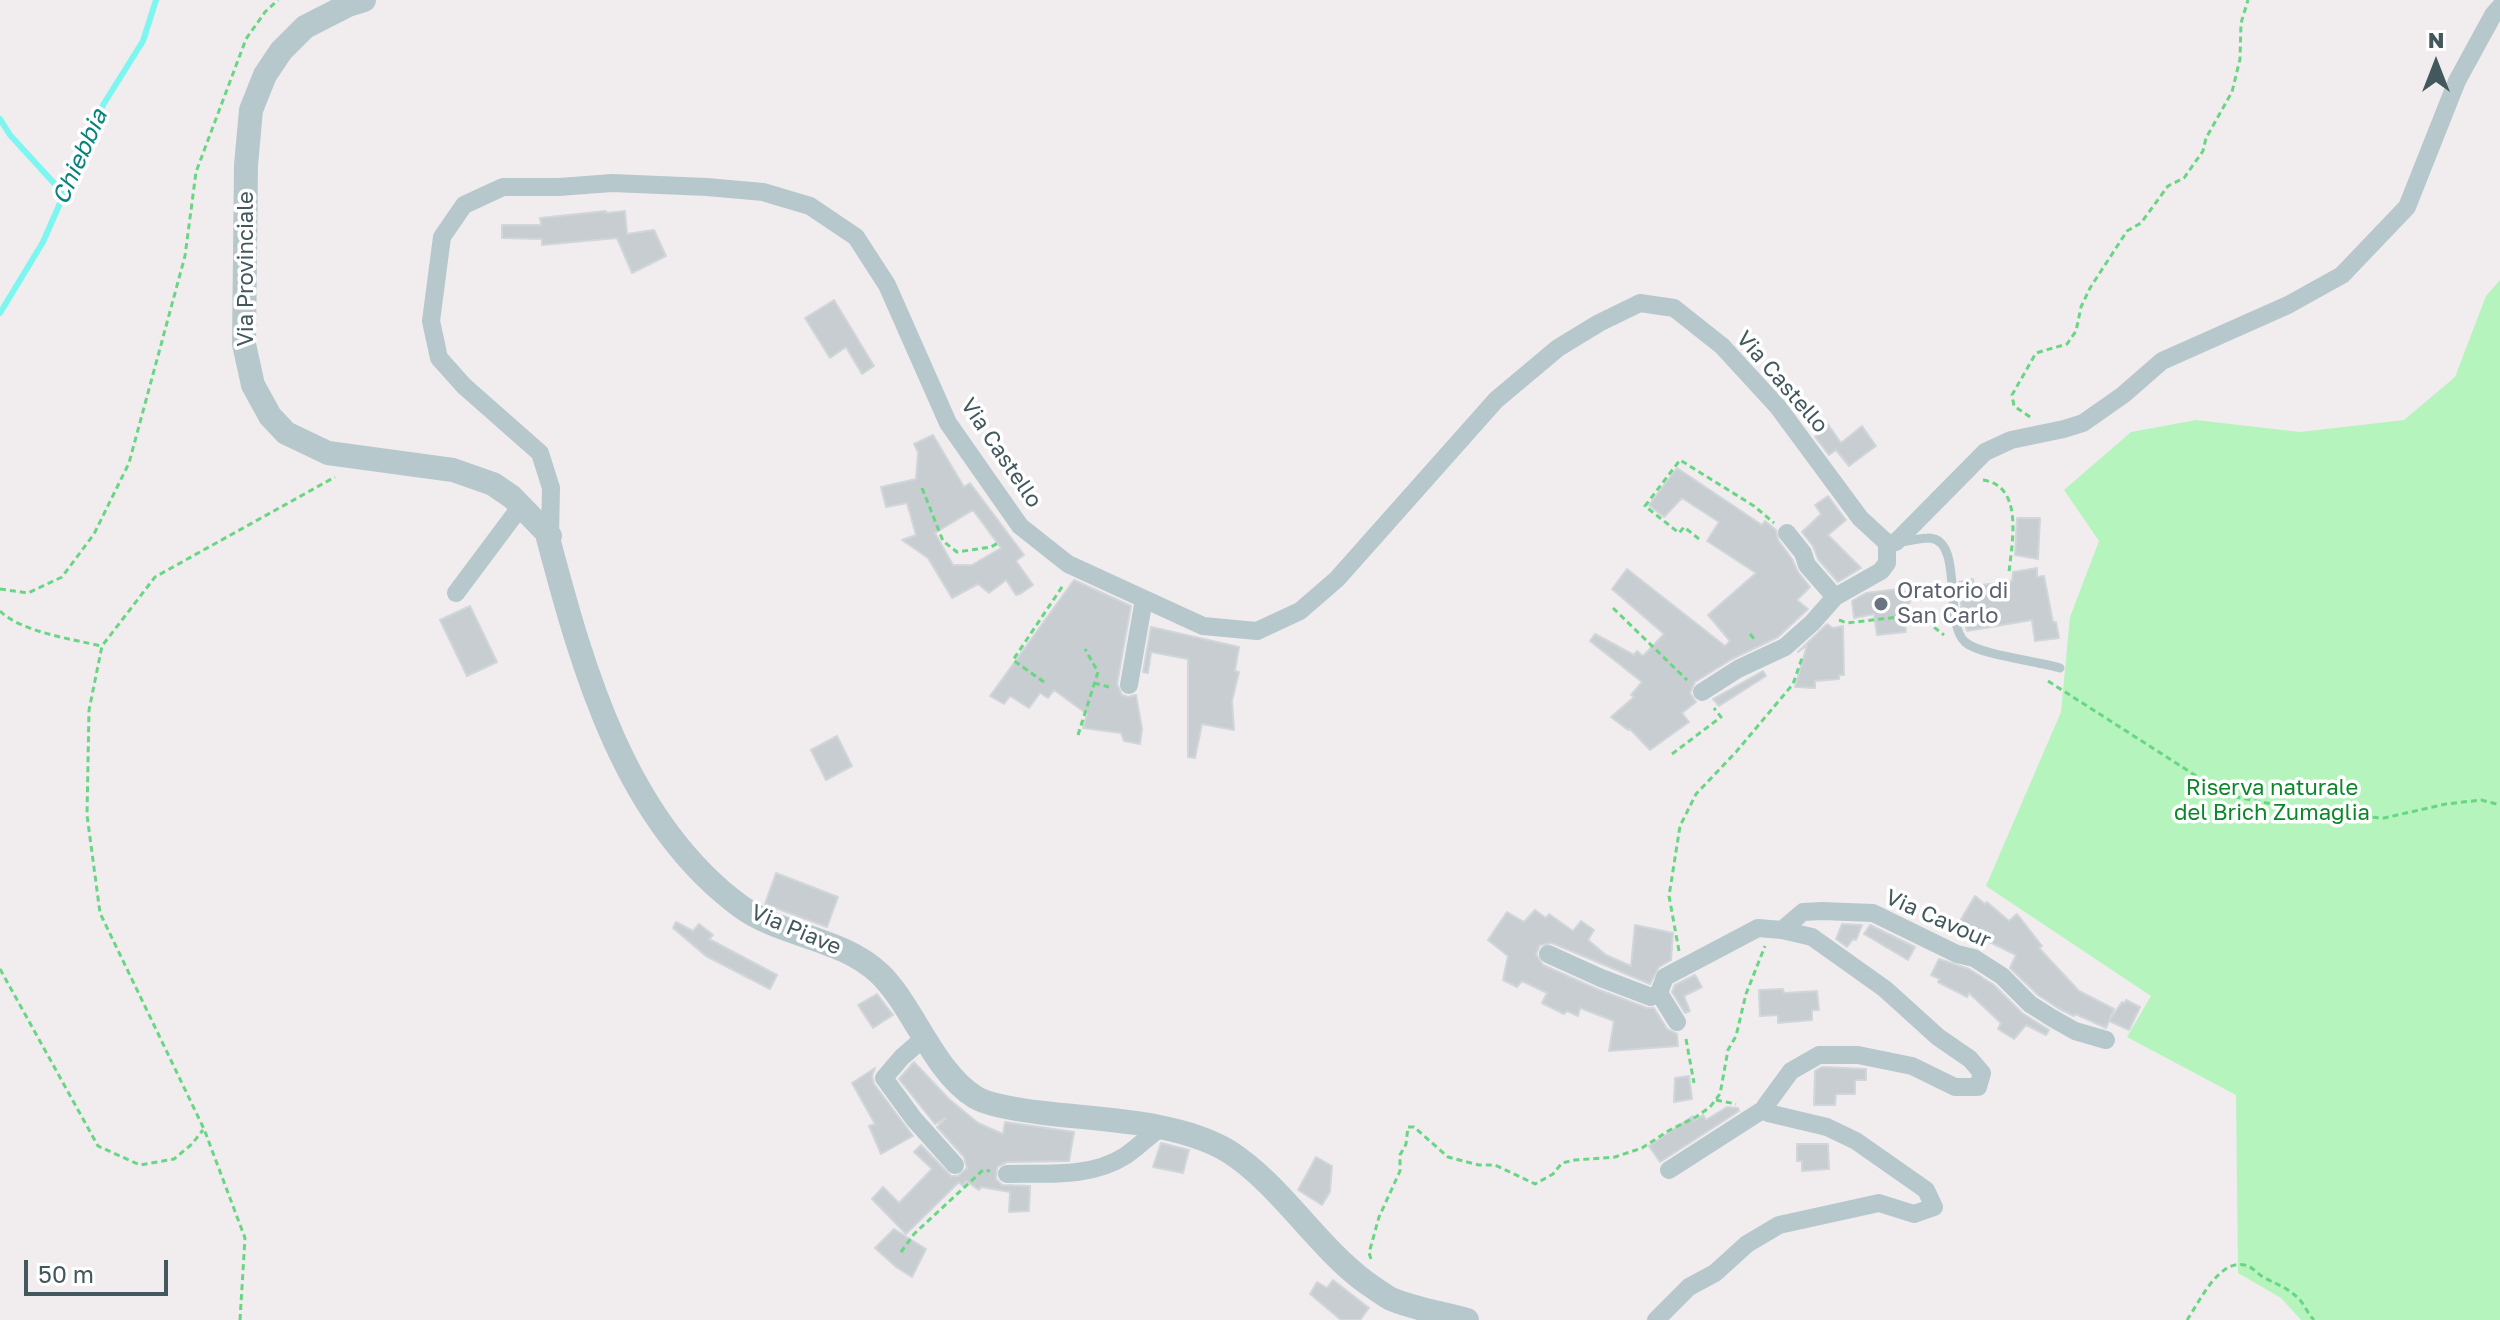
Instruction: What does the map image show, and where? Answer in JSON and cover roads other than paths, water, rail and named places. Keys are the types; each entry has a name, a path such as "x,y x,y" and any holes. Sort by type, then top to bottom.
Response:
{"street":[{"name":"Via Provinciale","path":"364,0 305,27 281,51 265,75 251,110 246,165 244,344 253,385 270,416 286,433 328,453 453,470 493,484 512,497 550,536"},
{"path":"1702,692 1738,669 1785,647 1835,597 1881,571 1887,563 1891,542 1985,452 2011,440 2083,423 2123,395 2162,361 2288,305 2342,275 2407,207 2457,81 2500,7"},
{"name":"Via Castello","path":"550,536 551,488 540,453 464,386 439,358 431,321 442,237 464,205 503,187 612,183 763,192 810,206 856,237 887,285 948,423 1020,526 1073,567 1203,626 1257,631 1300,611 1337,579 1496,400 1558,348 1640,303 1674,308 1722,346 1778,407 1860,518 1891,542"},
{"path":"456,593 521,506"},
{"path":"1787,533 1803,553 1807,565 1835,597"},
{"name":"Via Piave","path":"550,536 562,589 592,688 631,772 662,826 714,885 743,908 776,926 852,954 880,974 955,1079 976,1098 1023,1111 1189,1134 1227,1151 1260,1177 1344,1265 1391,1299 1467,1320"},
{"path":"1129,685 1144,599"},
{"name":"Via Cavour","path":"1782,930 1803,912 1873,913 1957,954 1974,958 2002,976 2030,1004 2052,1018 2075,1031 2106,1040"},
{"path":"1548,954 1651,997 1659,993 1665,977 1682,966 1758,928 1812,937 1885,989 1938,1037 1970,1059 1982,1073 1978,1087 1955,1087 1912,1066 1858,1055 1819,1055 1791,1071 1764,1109 1669,1170"},
{"path":"1659,993 1677,1022"},
{"path":"924,1038 884,1078 914,1119 955,1165"},
{"path":"1656,1320 1689,1287 1715,1273 1747,1244 1779,1225 1879,1203 1914,1214 1934,1207 1926,1190 1856,1141 1827,1127 1768,1113 1764,1109"},
{"path":"1007,1174 1075,1173 1102,1167 1124,1157 1160,1128"}],"lane":[{"path":"1891,542 1931,538 1941,542 1948,553 1960,635 1967,644 1982,651 2060,668"}],"waterway":[{"name":"Chiebbia","path":"0,313 43,242 103,105 143,41 156,0"},
{"path":"0,119 10,135 64,194"}],"place":[{"name":"Oratorio di San Carlo","path":"1881,604"}],"park label":[{"name":"Riserva naturale del Brich Zumaglia","path":"2272,800"}]}
